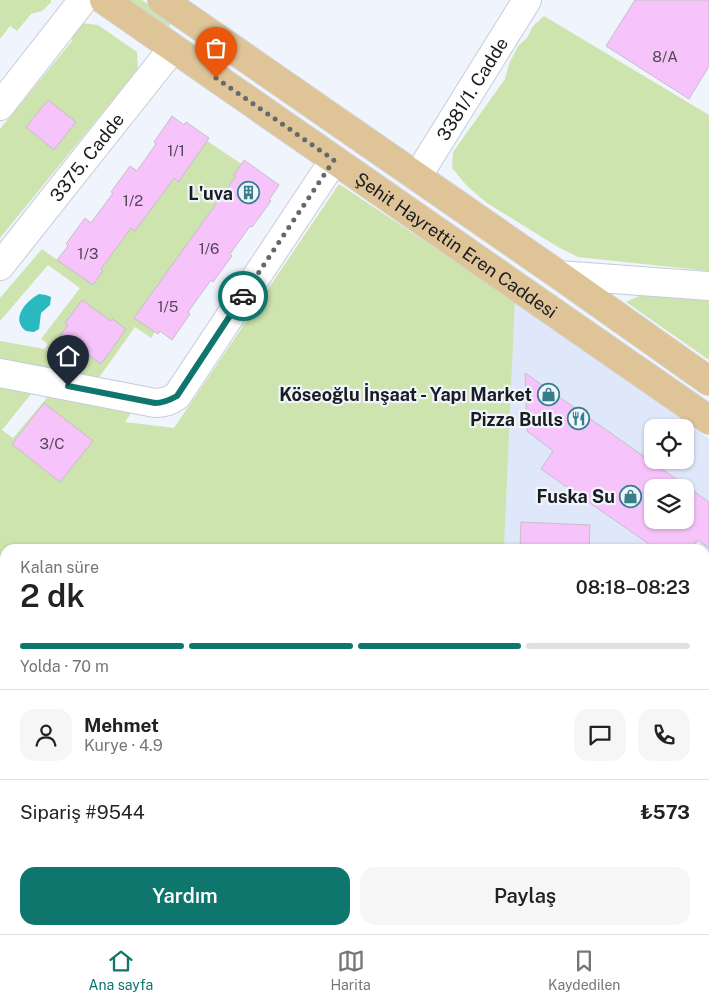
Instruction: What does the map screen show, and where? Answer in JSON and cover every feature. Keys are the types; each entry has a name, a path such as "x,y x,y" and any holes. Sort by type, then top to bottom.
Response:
{"main road":[{"name":"Şehit Hayrettin Eren Caddesi","path":"104,0 709,420"},
{"name":"Şehit Hayrettin Eren Caddesi","path":"162,0 559,275 709,382"},
{"path":"173,48 193,22"}],"street":[{"path":"0,77 62,0"},
{"path":"0,106 83,0"},
{"name":"3381/1. Cadde","path":"417,177 527,0"},
{"name":"3375. Cadde","path":"0,266 173,48"},
{"path":"0,373 155,403 166,402 177,396 334,160"},
{"path":"559,275 709,286"}],"shaded area":[{"path":"515,301 681,419 644,419 644,469 694,469 694,428 709,439 709,544 504,544"}],"green space":[{"path":"0,0 51,0 51,2 42,11 31,14 17,31 10,26 0,39"},
{"path":"122,0 142,0 173,21 166,30"},
{"path":"544,16 709,115 709,271 578,257 558,247 487,203 467,186 452,168 453,152 505,79 509,64 518,46 527,38 533,26"},
{"path":"82,23 98,25 137,52 138,69 0,238 0,129 72,41 72,35"},
{"path":"179,122 261,177 151,338 135,327 98,379 0,360 0,341 45,349 48,344 41,339 80,288 48,265 0,321 0,298 42,249 71,270"},
{"path":"339,184 515,301 504,544 0,544 0,383 35,389 2,430 13,438 51,393 134,409 125,422 174,428"},
{"path":"709,293 709,360 626,302 643,294"}],"water":[{"path":"39,294 51,297 50,305 41,313 39,329 34,332 26,331 19,321 20,316 29,301"}],"building":[{"path":"635,0 709,0 709,66 689,99 606,46"},
{"path":"48,100 76,122 54,150 26,127"},
{"path":"172,116 184,125 186,122 209,138 179,182 174,178 135,231 131,228 101,269 103,271 93,285 57,260 85,218 91,223 130,166 137,171 156,144 154,142"},
{"path":"244,160 279,185 269,200 271,201 230,254 232,256 213,282 211,280 188,312 190,314 172,340 160,331 158,334 134,318 236,176 234,175"},
{"path":"82,300 111,321 112,319 126,329 101,364 87,354 85,356 59,337 68,325 65,323"},
{"path":"525,373 644,456 644,469 662,469 676,479 644,479 644,529 694,529 694,491 709,502 709,544 704,544 698,540 695,544 649,544 541,469 553,451 527,431"},
{"path":"44,403 93,441 60,482 12,444"},
{"path":"521,522 590,525 589,544 520,544"}],"way so far":[{"path":"216,78 334,160 243,296"}],"place":[{"name":"L'uva","path":"249,193"},
{"name":"Köseoğlu İnşaat - Yapı Market","path":"548,394"},
{"name":"Pizza Bulls","path":"579,419"},
{"name":"Fuska Su","path":"631,496"}],"route":[{"path":"68,386 155,403 171,400 177,396 243,296"}]}
